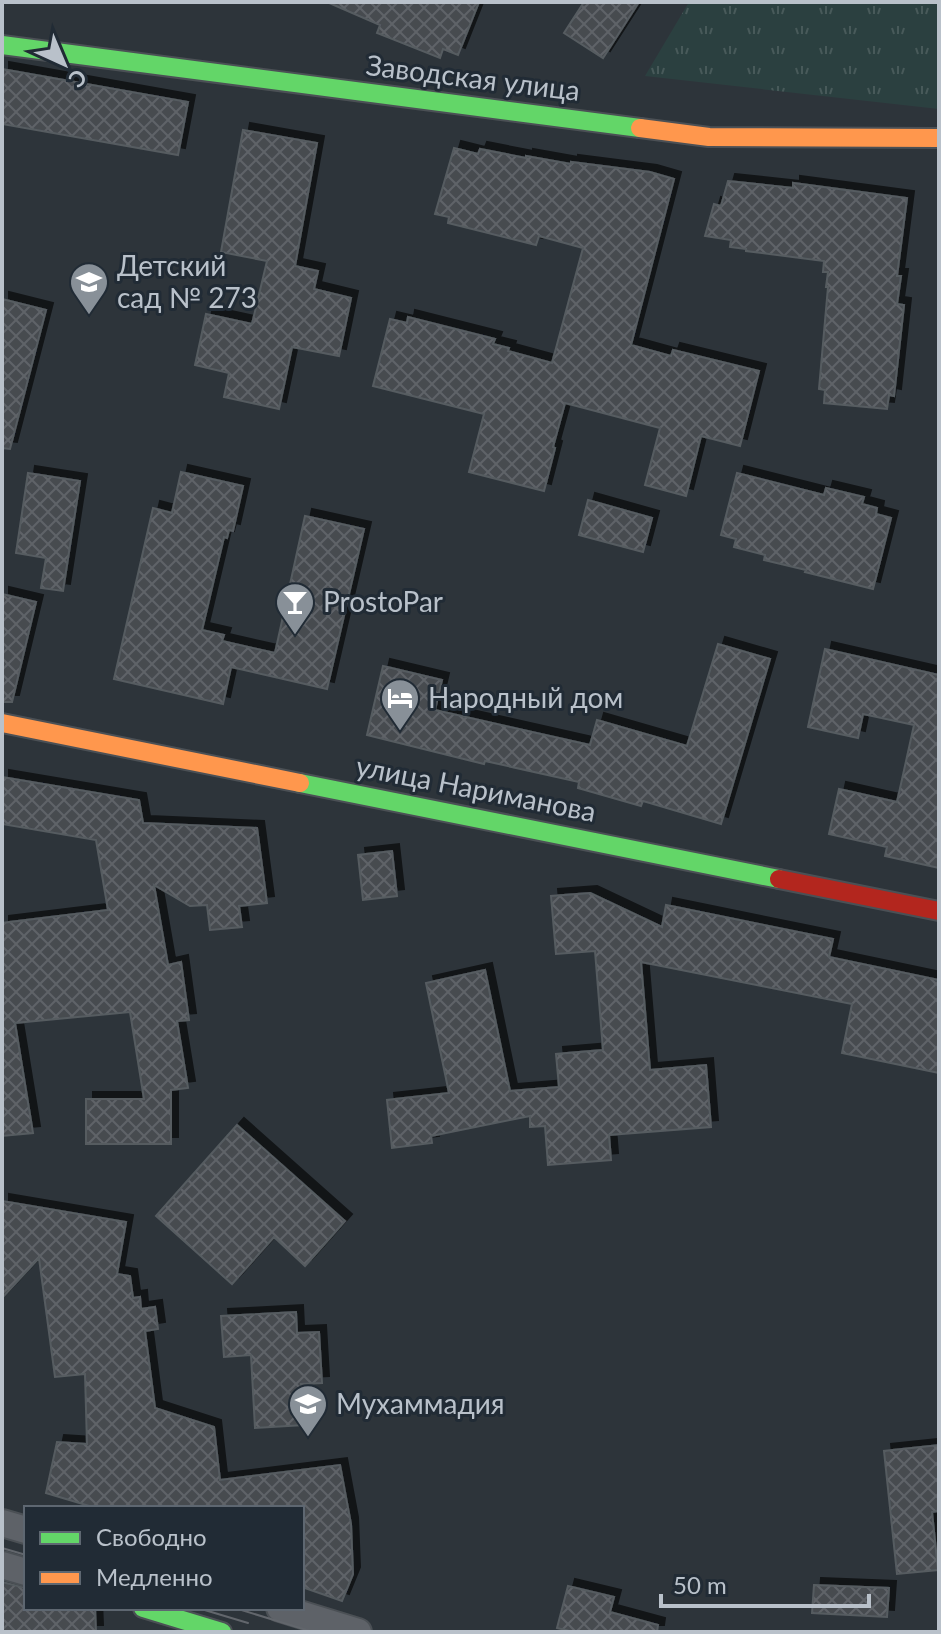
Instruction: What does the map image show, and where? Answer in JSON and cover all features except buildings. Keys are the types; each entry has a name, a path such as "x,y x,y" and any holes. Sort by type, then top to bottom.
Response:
{"street":[{"name":"Заводская улица","path":"2,45 709,137 939,138"},
{"name":"улица Нариманова","path":"2,723 939,911"},
{"path":"2,1523 24,1529"},
{"path":"2,1565 24,1571"},
{"path":"150,1610 222,1632"},
{"path":"286,1610 358,1632"}],"green space":[{"path":"689,2 939,2 939,109 645,76"}],"tram line":[{"path":"2,1548 24,1554"},
{"path":"205,1610 248,1623"},
{"path":"242,1610 313,1632"}],"traffic: fast":[{"path":"2,45 640,128"},
{"path":"300,783 779,879"},
{"path":"150,1610 222,1632"}],"traffic: slow":[{"path":"640,128 709,137 939,138"},
{"path":"2,723 300,783"}],"traffic: jam":[{"path":"779,879 939,911"}],"place":[{"name":"Детский сад № 273","path":"89,316"},
{"name":"ProstoPar","path":"295,636"},
{"name":"Народный дом","path":"400,732"},
{"name":"Мухаммадия","path":"308,1438"}]}
